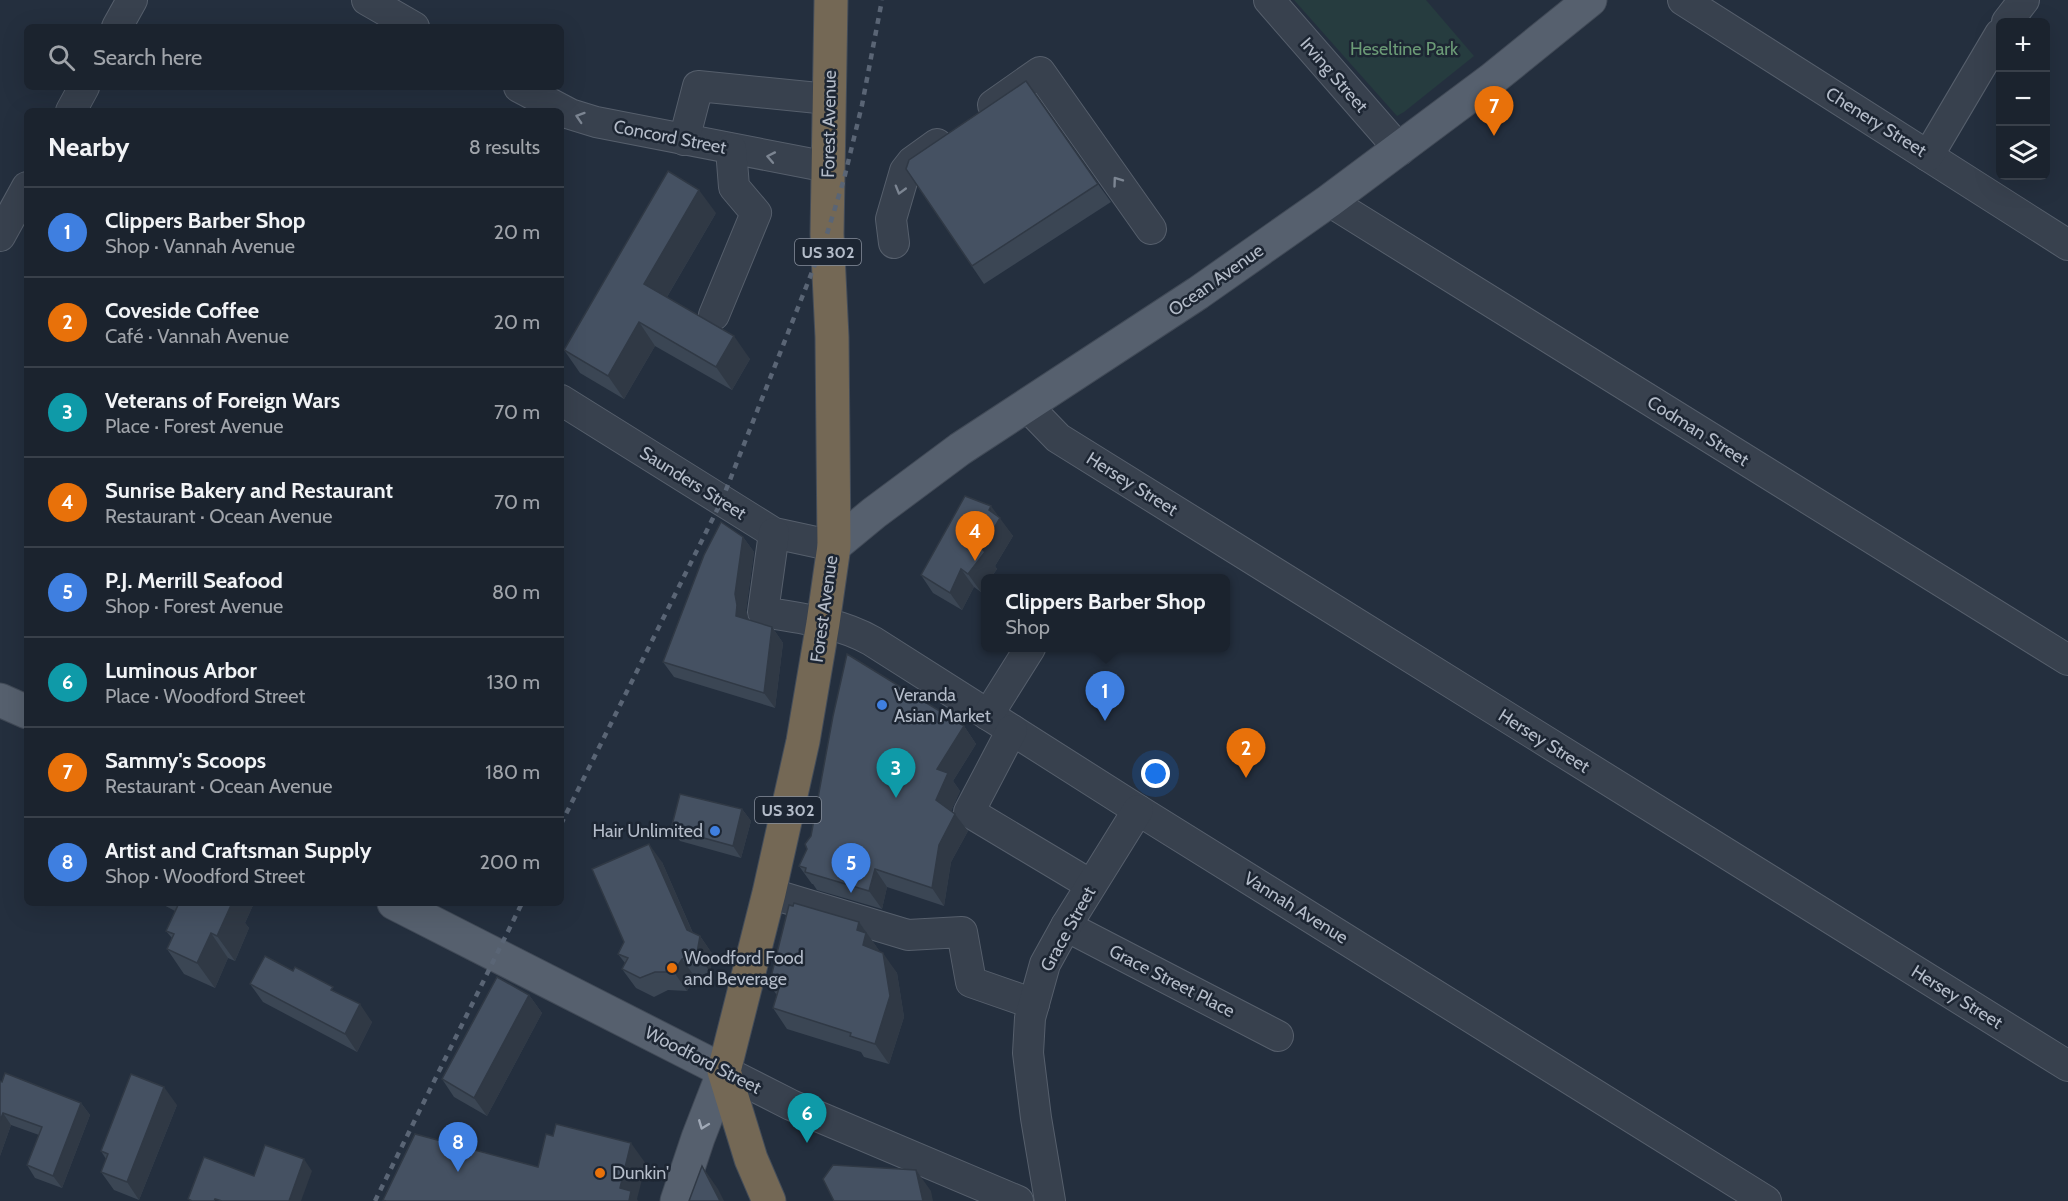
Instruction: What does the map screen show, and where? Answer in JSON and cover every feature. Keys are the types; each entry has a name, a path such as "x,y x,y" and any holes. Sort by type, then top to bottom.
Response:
{"highway":[{"name":"Forest Avenue","path":"724,1071 769,892 803,741 834,546 832,337 827,234 831,0"},
{"path":"724,1071 751,1159 768,1201"}],"main road":[{"name":"Ocean Avenue","path":"834,546 960,449 1028,407 1198,293 1400,150 1590,0"},
{"path":"0,700 24,710"},
{"name":"Woodford Street","path":"400,906 687,1050 724,1071"},
{"path":"677,1201 724,1071"}],"street":[{"path":"119,24 132,0"},
{"path":"367,0 409,24"},
{"name":"Irving Street","path":"1269,0 1400,150"},
{"name":"Chenery Street","path":"1683,0 2068,244"},
{"path":"2010,18 2024,0"},
{"path":"1928,156 1996,42"},
{"path":"894,243 891,219 905,171 912,162 1040,72 1151,229"},
{"path":"684,140 698,86 828,99"},
{"name":"Concord Street","path":"525,90 558,108"},
{"name":"Concord Street","path":"564,111 596,122 828,167"},
{"path":"714,315 756,213 734,187 730,149"},
{"path":"0,236 24,192"},
{"name":"Codman Street","path":"1329,201 2068,660"},
{"name":"Saunders Street","path":"564,402 774,533 834,546"},
{"name":"Hersey Street","path":"1028,407 1058,438 2068,1066"},
{"name":"Vannah Avenue","path":"774,533 763,612 823,622 863,635 1138,810 1766,1201"},
{"path":"1028,652 1000,722 969,813 1091,885"},
{"name":"Grace Street","path":"1050,1201 1028,1053 1030,1018 1045,964 1138,810"},
{"path":"769,892 908,935 962,932 971,982 1034,1004"},
{"name":"Grace Street Place","path":"1066,926 1278,1036"},
{"name":"Woodford Street","path":"724,1071 791,1105 1018,1201"}],"green space":[{"name":"Heseltine Park","path":"1294,0 1426,0 1474,56 1397,116"}],"building":[{"path":"1026,81 1098,184 972,266 906,169 909,160"},
{"path":"668,171 699,190 644,284 734,336 716,367 639,322 608,376 564,350"},
{"path":"965,496 991,506 989,510 1000,518 982,549 985,552 968,574 961,569 950,593 921,575"},
{"path":"721,522 743,537 735,594 736,616 772,627 764,693 663,662 704,555"},
{"path":"847,654 964,726 937,769 948,773 936,800 955,814 939,845 932,888 875,869 869,891 805,872 806,868 799,866 807,849 805,844 811,836"},
{"name":"Hair Unlimited","path":"680,794 742,809 733,846 671,829"},
{"path":"649,844 687,930 700,936 697,953 682,959 674,972 655,972 640,978 622,969 628,958 618,954 624,942 592,869"},
{"path":"794,903 859,922 857,930 866,933 863,945 883,953 890,996 875,1044 850,1036 851,1033 773,1008 779,988 769,985 789,905 793,906"},
{"path":"178,906 231,906 217,936 211,933 197,963 167,949 174,934 166,931"},
{"path":"265,956 293,971 295,967 333,987 331,990 360,1004 345,1034 250,984"},
{"path":"497,977 529,995 474,1098 442,1079"},
{"path":"5,1073 81,1103 53,1176 27,1165 42,1127 3,1113 0,1121 0,1081 2,1082"},
{"path":"131,1074 164,1087 127,1182 101,1172 108,1154 101,1151"},
{"path":"556,1124 631,1143 620,1188 631,1191 629,1201 383,1200 415,1134 538,1167 546,1134 553,1136"},
{"path":"265,1145 304,1159 289,1201 222,1201 215,1199 214,1201 192,1201 188,1199 204,1157 254,1176"},
{"path":"833,1165 916,1170 923,1201 834,1201 823,1179"},
{"path":"702,1166 720,1201 689,1201"}],"railway":[{"path":"564,818 722,500 827,234 844,179 862,105 882,0"},
{"path":"375,1201 521,906"}],"place":[{"name":"Sammy's Scoops","path":"1494,136"},
{"name":"Sunrise Bakery and Restaurant","path":"975,561"},
{"name":"Veranda Asian Market","path":"882,705"},
{"name":"Clippers Barber Shop","path":"1105,721"},
{"name":"Coveside Coffee","path":"1246,778"},
{"name":"Veterans of Foreign Wars","path":"896,798"},
{"name":"Hair Unlimited","path":"715,831"},
{"name":"P.J. Merrill Seafood","path":"851,893"},
{"name":"Woodford Food and Beverage","path":"672,968"},
{"name":"Luminous Arbor","path":"807,1143"},
{"name":"Artist and Craftsman Supply","path":"458,1172"},
{"name":"Dunkin'","path":"600,1173"}]}
